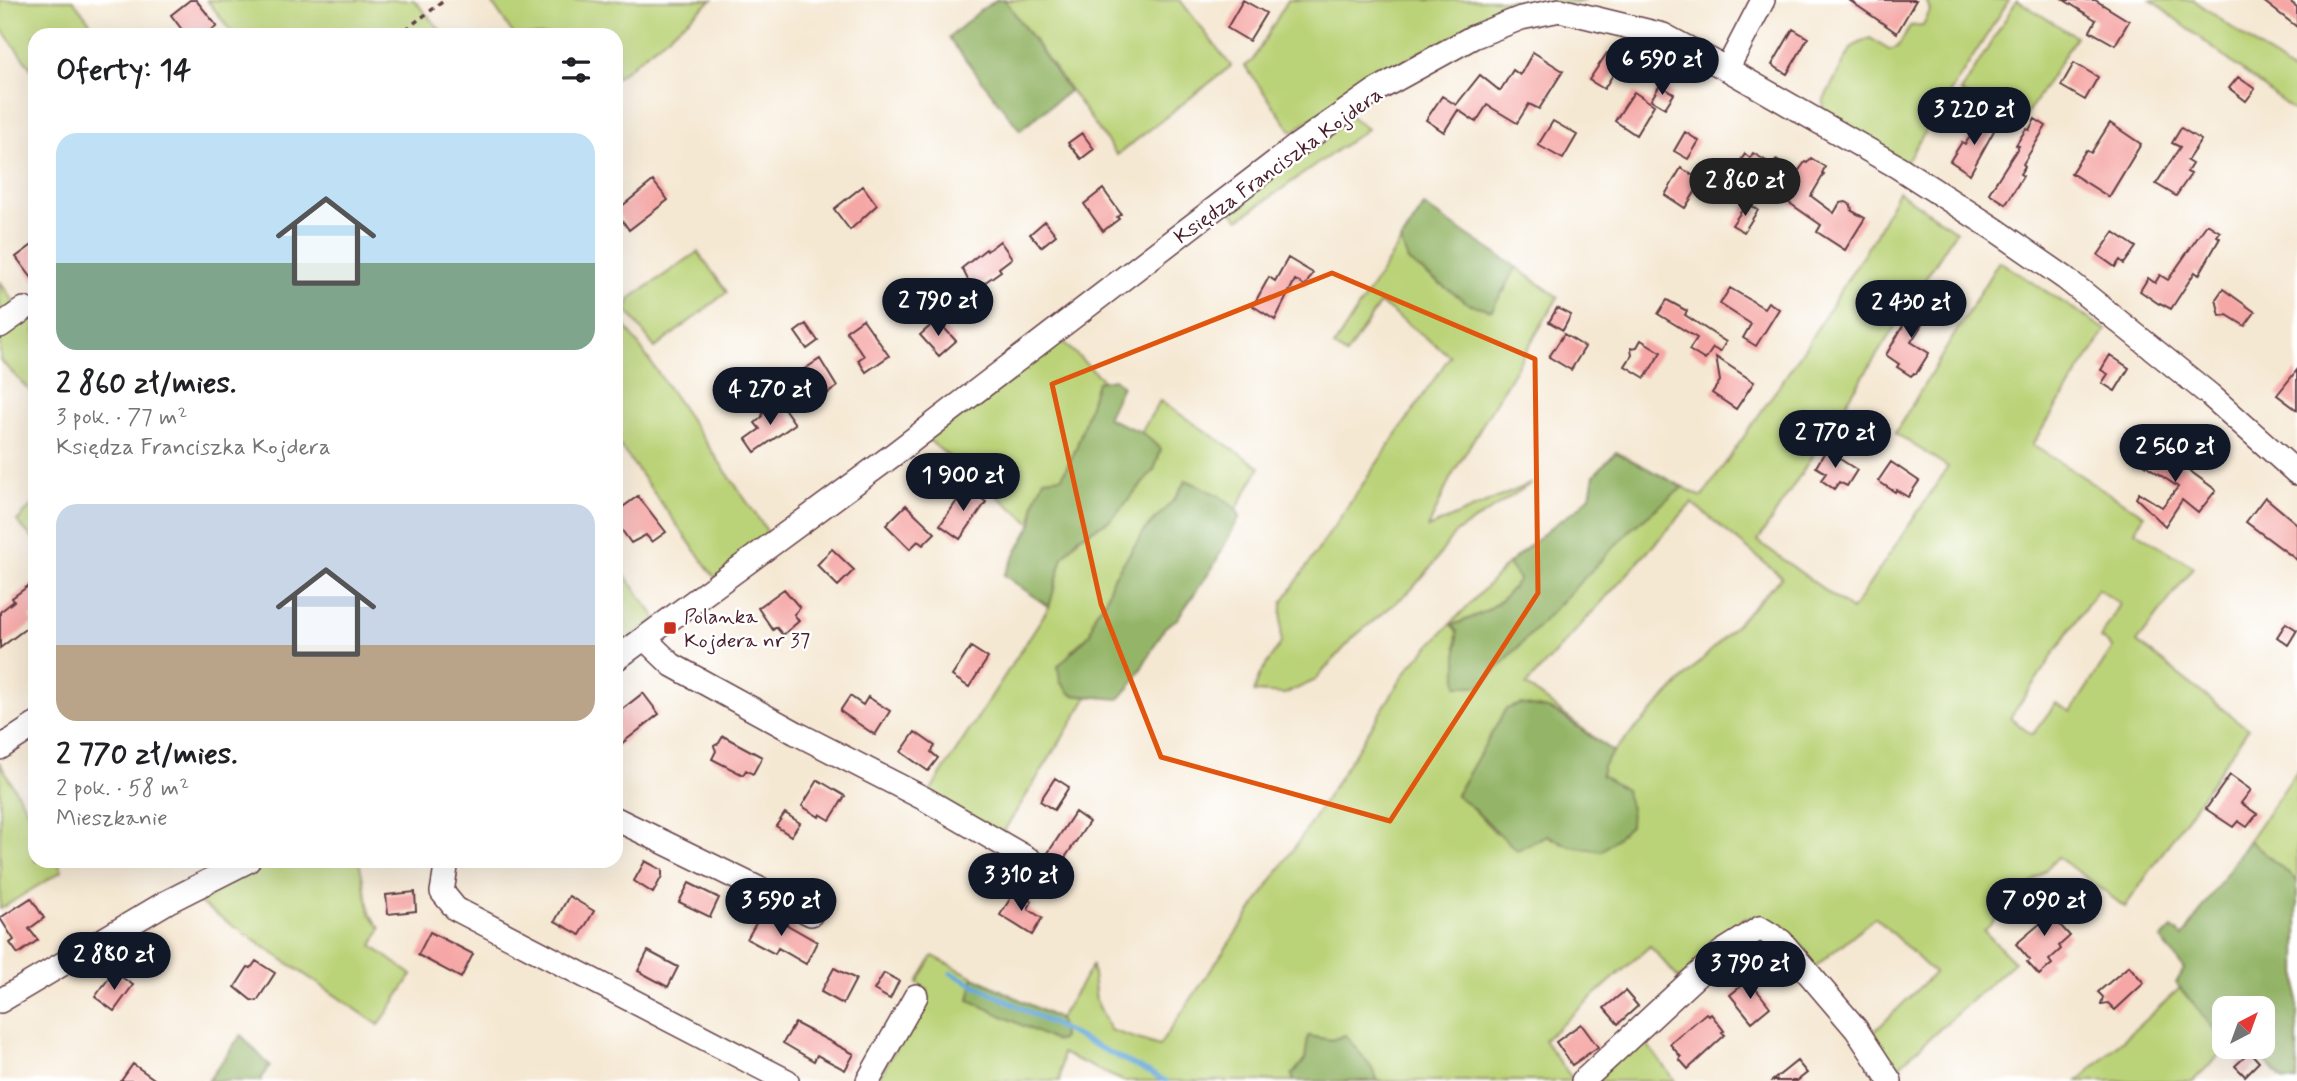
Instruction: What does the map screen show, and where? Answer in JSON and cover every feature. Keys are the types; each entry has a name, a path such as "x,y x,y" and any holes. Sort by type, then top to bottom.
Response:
{"street":[{"path":"1727,69 1763,0"},
{"name":"Księdza Franciszka Kojdera","path":"623,654 893,455 1295,146 1375,91 1473,37 1521,18 1560,10 1592,8 1663,35 1898,167 2065,278 2210,395 2297,473"},
{"path":"0,326 24,309"},
{"path":"645,639 672,666 925,799 1030,860"},
{"path":"0,748 28,730"},
{"path":"623,822 811,914"},
{"path":"2,996 167,902 234,868"},
{"path":"446,868 442,892 456,909 787,1081"},
{"path":"1583,1081 1722,952 1760,928 1781,941 1856,1030 1890,1081"},
{"path":"868,1081 916,996"}],"path":[{"path":"407,28 445,0"}],"highlighted area":[{"path":"1332,273 1535,359 1538,593 1390,821 1161,757 1101,604 1052,384"}],"green space":[{"path":"0,0 73,0 95,28 28,28 28,65 0,27"},
{"path":"207,0 414,0 439,28 229,28"},
{"path":"490,0 712,0 623,72 623,28 509,28"},
{"path":"997,0 1005,0 1069,91 1020,130 949,38 982,9"},
{"path":"1005,0 1180,0 1231,66 1117,155"},
{"path":"1288,0 1585,0 1511,10 1431,47 1371,79 1292,132 1245,66 1252,61"},
{"path":"1924,0 1950,0 1952,4 1963,0 2009,0 1906,162 1823,115 1824,99 1852,47 1870,38 1889,50 1898,47 1910,26 1923,25 1930,11"},
{"path":"2017,0 2076,37 2020,125 1961,92"},
{"path":"2151,0 2194,0 2287,68 2297,76 2297,113"},
{"path":"1349,115 1367,129 1239,219 1227,207"},
{"path":"1898,191 1956,231 1758,541 1852,610 1948,467 1895,433 1999,261 2106,330 2032,445 2144,515 2135,531 2194,567 2137,642 2248,729 2125,907 2058,857 1984,931 2014,962 1891,1073 1868,1038 1934,973 1875,917 1810,971 1774,928 1755,917 1742,919 1730,937 1679,979 1650,946 1544,1040 1574,1081 1378,1081 1371,1067 1345,1035 1332,1040 1309,1036 1305,1060 1292,1075 1294,1081 1123,1081 1062,1053 1060,1081 877,1081 928,990 917,983 933,956 974,977 969,1000 1063,1037 1059,1019 1092,966 1096,1000 1110,1030 1159,1046 1307,829 1409,667 1508,564 1520,579 1490,608 1452,625 1457,632 1456,646 1575,587 1631,529 1683,487 1702,497 1801,354 1876,234","holes":["1692,503 1782,577 1613,752 1526,685","2098,589 2120,604 2100,638 2113,648 2071,712 2056,703 2032,735 2010,718","1506,709 1545,709 1564,717 1579,731 1603,766 1600,776 1554,840 1547,835 1532,843 1495,832 1468,803 1456,795"]},
{"path":"1424,206 1516,267 1492,310 1469,304 1408,261 1401,241"},
{"path":"1401,241 1408,261 1469,304 1504,292 1516,267 1558,297 1450,479 1428,528 1532,483 1454,534 1432,566 1410,591 1355,636 1314,681 1285,694 1254,692 1260,674 1281,643 1282,603 1450,356 1380,303 1346,355 1334,346"},
{"path":"698,252 727,292 655,348 627,310 631,298"},
{"path":"0,282 14,302 14,309 0,318"},
{"path":"28,312 28,389 0,360 0,332"},
{"path":"623,322 767,531 765,540 715,578 623,450"},
{"path":"1059,338 1104,381 1097,383 1076,449 1062,477 1035,500 1032,524 926,438"},
{"path":"1114,379 1122,386 1107,418 1141,432 1161,449 1154,470 1130,498 1110,520 1079,537 1063,557 1049,607 1004,575 1032,524 1035,500 1044,479 1062,477 1076,449 1097,382"},
{"path":"1160,401 1260,467 1236,510 1227,501 1186,480 1174,500 1146,529 1112,580 1105,602 1095,614 1090,634 1071,651 1072,695 1088,697 1002,834 929,793 1049,607 1063,557 1080,537 1110,520 1154,470 1161,449 1141,432"},
{"path":"1616,452 1683,487 1631,529 1481,686 1457,686 1457,632 1452,625 1482,613 1505,596 1519,579 1508,564 1590,496 1594,475"},
{"path":"1186,480 1223,499 1236,509 1240,516 1213,567 1177,619 1165,627 1133,683 1119,699 1072,695 1060,682 1058,666 1090,634 1095,614 1105,602 1112,580 1146,529 1174,500"},
{"path":"28,509 28,533 17,521"},
{"path":"623,573 657,619 623,641"},
{"path":"1521,704 1548,709 1562,716 1613,752 1603,766 1601,775 1625,790 1631,809 1630,826 1602,851 1569,846 1547,835 1517,850 1456,795 1506,709"},
{"path":"0,763 28,812 28,868 60,868 62,871 0,909"},
{"path":"2297,771 2297,881 2249,840"},
{"path":"2249,840 2297,881 2297,1081 2284,1081 2262,1059 2275,1059 2275,996 2212,996 2212,1026 2176,983 2184,969 2161,939 2172,928 2183,937"},
{"path":"255,868 360,868 370,914 381,928 372,946 412,975 379,1025 191,897"},
{"path":"974,977 1059,1019 1063,1037 1061,1040 1055,1041 969,1000"},
{"path":"2180,988 2212,1027 2212,1059 2216,1059 2193,1081 2078,1081"},
{"path":"241,1035 270,1066 260,1081 208,1081"},
{"path":"1345,1035 1371,1067 1378,1081 1294,1081 1292,1075 1305,1060 1308,1036 1332,1040"},
{"path":"1640,1035 1675,1081 1589,1081"}],"building":[{"path":"190,0 196,0 217,26 181,28 171,15"},
{"path":"1243,0 1266,13 1249,41 1227,28"},
{"path":"1849,0 1916,0 1897,33"},
{"path":"2064,0 2095,0 2129,21 2115,45 2090,31 2096,20"},
{"path":"2262,0 2288,0 2297,7 2297,27"},
{"path":"1793,29 1808,38 1787,74 1772,65"},
{"path":"1533,52 1563,71 1539,109 1529,104 1517,123 1487,105 1476,122 1458,110 1444,132 1426,120 1442,96 1456,105 1480,75 1500,91 1513,70 1520,75"},
{"path":"1607,53 1621,62 1604,89 1589,80"},
{"path":"2074,63 2098,77 2085,100 2061,86"},
{"path":"2238,77 2255,89 2246,101 2229,88"},
{"path":"1660,85 1674,94 1665,108 1651,100"},
{"path":"1634,92 1654,105 1636,135 1615,121"},
{"path":"1984,117 1996,127 1970,174 1950,161 1962,142 1965,144"},
{"path":"2035,119 2046,126 2023,164 2025,166 2020,174 2023,176 2006,204 1989,193 2019,146 2016,145"},
{"path":"1553,121 1577,135 1563,159 1538,145"},
{"path":"2110,123 2141,144 2109,197 2071,173 2086,150 2091,153"},
{"path":"2181,128 2201,140 2187,161 2192,164 2187,172 2191,174 2176,196 2156,184 2180,147 2172,143"},
{"path":"1685,132 1699,141 1688,159 1674,151"},
{"path":"1082,133 1094,149 1081,159 1068,143"},
{"path":"1753,153 1773,165 1776,160 1797,173 1811,158 1825,167 1822,173 1824,174 1811,196 1834,213 1840,203 1846,202 1851,205 1852,211 1865,218 1845,250 1817,232 1821,225 1778,195 1782,190 1760,175 1749,192 1729,179 1745,154 1750,158"},
{"path":"1681,168 1702,181 1685,208 1665,195"},
{"path":"653,181 668,200 629,230 623,221 623,205"},
{"path":"863,186 877,205 850,230 834,209"},
{"path":"1103,189 1121,214 1117,217 1119,219 1103,231 1084,204"},
{"path":"1747,203 1758,210 1744,232 1732,225"},
{"path":"1045,221 1056,235 1041,247 1030,234"},
{"path":"2207,224 2220,232 2217,236 2220,238 2199,275 2195,272 2171,309 2140,291 2148,278 2155,283 2160,275 2168,280"},
{"path":"2114,232 2136,247 2124,264 2120,260 2115,267 2098,255"},
{"path":"1000,241 1012,258 999,268 1001,271 977,288 969,282 962,268"},
{"path":"28,248 28,273 16,257"},
{"path":"1288,258 1313,273 1305,286 1295,280 1275,320 1253,306 1269,277 1275,281"},
{"path":"1730,288 1764,308 1768,302 1779,309 1756,346 1743,338 1751,324 1720,304"},
{"path":"2223,289 2255,312 2245,326 2227,315 2220,316 2216,299"},
{"path":"1921,295 1935,304 1911,342 1929,353 1916,374 1911,376 1897,367 1899,364 1886,355"},
{"path":"1667,300 1687,311 1685,315 1726,342 1720,352 1713,348 1705,360 1689,350 1697,338 1658,314"},
{"path":"1557,308 1571,315 1563,330 1549,322"},
{"path":"863,319 889,356 866,372 858,360 864,356 846,331"},
{"path":"937,320 956,341 939,356 920,335"},
{"path":"806,324 818,341 807,349 795,332"},
{"path":"1564,334 1585,347 1571,370 1549,357"},
{"path":"1641,340 1661,352 1645,378 1625,366 1632,355 1631,348 1637,347"},
{"path":"2110,355 2129,368 2115,391 2102,383 2108,374 2101,370"},
{"path":"1716,357 1754,382 1736,409 1712,393 1720,381"},
{"path":"820,359 837,387 818,400 800,372"},
{"path":"2297,370 2297,410 2277,395"},
{"path":"781,404 795,424 755,452 746,439 760,429 755,423 762,417 764,408 773,409"},
{"path":"2157,440 2179,455 2175,460 2216,490 2198,513 2182,500 2165,526 2136,498 2139,493 2162,507 2178,487 2141,462"},
{"path":"1826,450 1857,470 1847,486 1839,482 1834,489 1821,480 1826,473 1816,467"},
{"path":"1891,462 1919,481 1908,497 1878,481"},
{"path":"966,488 986,502 960,539 940,525"},
{"path":"638,496 666,532 652,542 646,535 631,543 623,532 623,507"},
{"path":"2265,497 2297,524 2297,560 2246,522"},
{"path":"906,505 935,533 923,545 918,541 910,549 886,525"},
{"path":"832,549 854,570 838,586 817,565"},
{"path":"28,586 28,627 0,648 0,612 14,601 12,598"},
{"path":"784,589 800,608 794,614 799,621 783,635 776,627 773,630 758,608"},
{"path":"2286,623 2297,630 2288,645 2277,637"},
{"path":"971,647 988,658 969,687 952,676"},
{"path":"643,693 659,714 623,742 623,709"},
{"path":"850,696 863,705 868,697 890,711 875,735 840,711"},
{"path":"915,732 935,746 931,752 938,758 928,771 901,752"},
{"path":"723,736 762,757 753,774 746,770 743,775 712,759 716,751 714,746"},
{"path":"2230,775 2251,790 2241,803 2257,814 2247,827 2238,821 2233,827 2206,809"},
{"path":"1055,778 1069,787 1054,810 1040,801"},
{"path":"818,780 845,796 830,820 820,814 819,817 802,806"},
{"path":"1075,812 1089,822 1058,868 1044,859"},
{"path":"785,813 800,823 791,836 776,826"},
{"path":"645,861 662,870 662,876 653,893 634,881"},
{"path":"689,883 719,898 710,917 679,902"},
{"path":"1015,891 1032,901 1028,909 1042,918 1032,935 1000,915"},
{"path":"415,892 416,911 388,914 386,895"},
{"path":"2051,894 2062,905 2051,915 2070,936 2049,960 2052,964 2039,975 2016,944 2048,917 2038,905"},
{"path":"569,896 594,911 580,935 555,921"},
{"path":"31,898 44,918 29,929 38,940 18,954 10,943 14,940 0,918"},
{"path":"763,911 817,942 806,964 778,948 775,954 747,939"},
{"path":"430,932 473,954 461,978 418,955"},
{"path":"648,951 678,967 668,987 638,971"},
{"path":"256,961 275,973 257,1001 251,1000 235,987 248,967 251,968"},
{"path":"2129,966 2144,983 2115,1010 2108,1003 2101,1004 2103,997 2098,992"},
{"path":"834,968 856,979 843,1004 821,992"},
{"path":"884,973 899,981 890,999 874,990"},
{"path":"120,976 133,985 114,1011 95,997 109,978 115,982"},
{"path":"1749,980 1770,1007 1752,1022 1730,995"},
{"path":"1625,991 1638,1006 1618,1024 1604,1008"},
{"path":"1706,1013 1709,1016 1711,1014 1725,1035 1688,1069 1670,1044"},
{"path":"795,1023 854,1054 845,1070 817,1055 814,1061 783,1043"},
{"path":"1581,1024 1598,1047 1572,1065 1556,1042"},
{"path":"2242,1059 2256,1059 2259,1062 2245,1076 2235,1066"},
{"path":"1797,1061 1807,1073 1797,1081 1772,1081"},
{"path":"133,1064 157,1081 121,1081"}],"waterway":[{"path":"951,973 1166,1081"}],"place":[{"name":"Polanka Kojdera nr 37","path":"670,628"}]}
